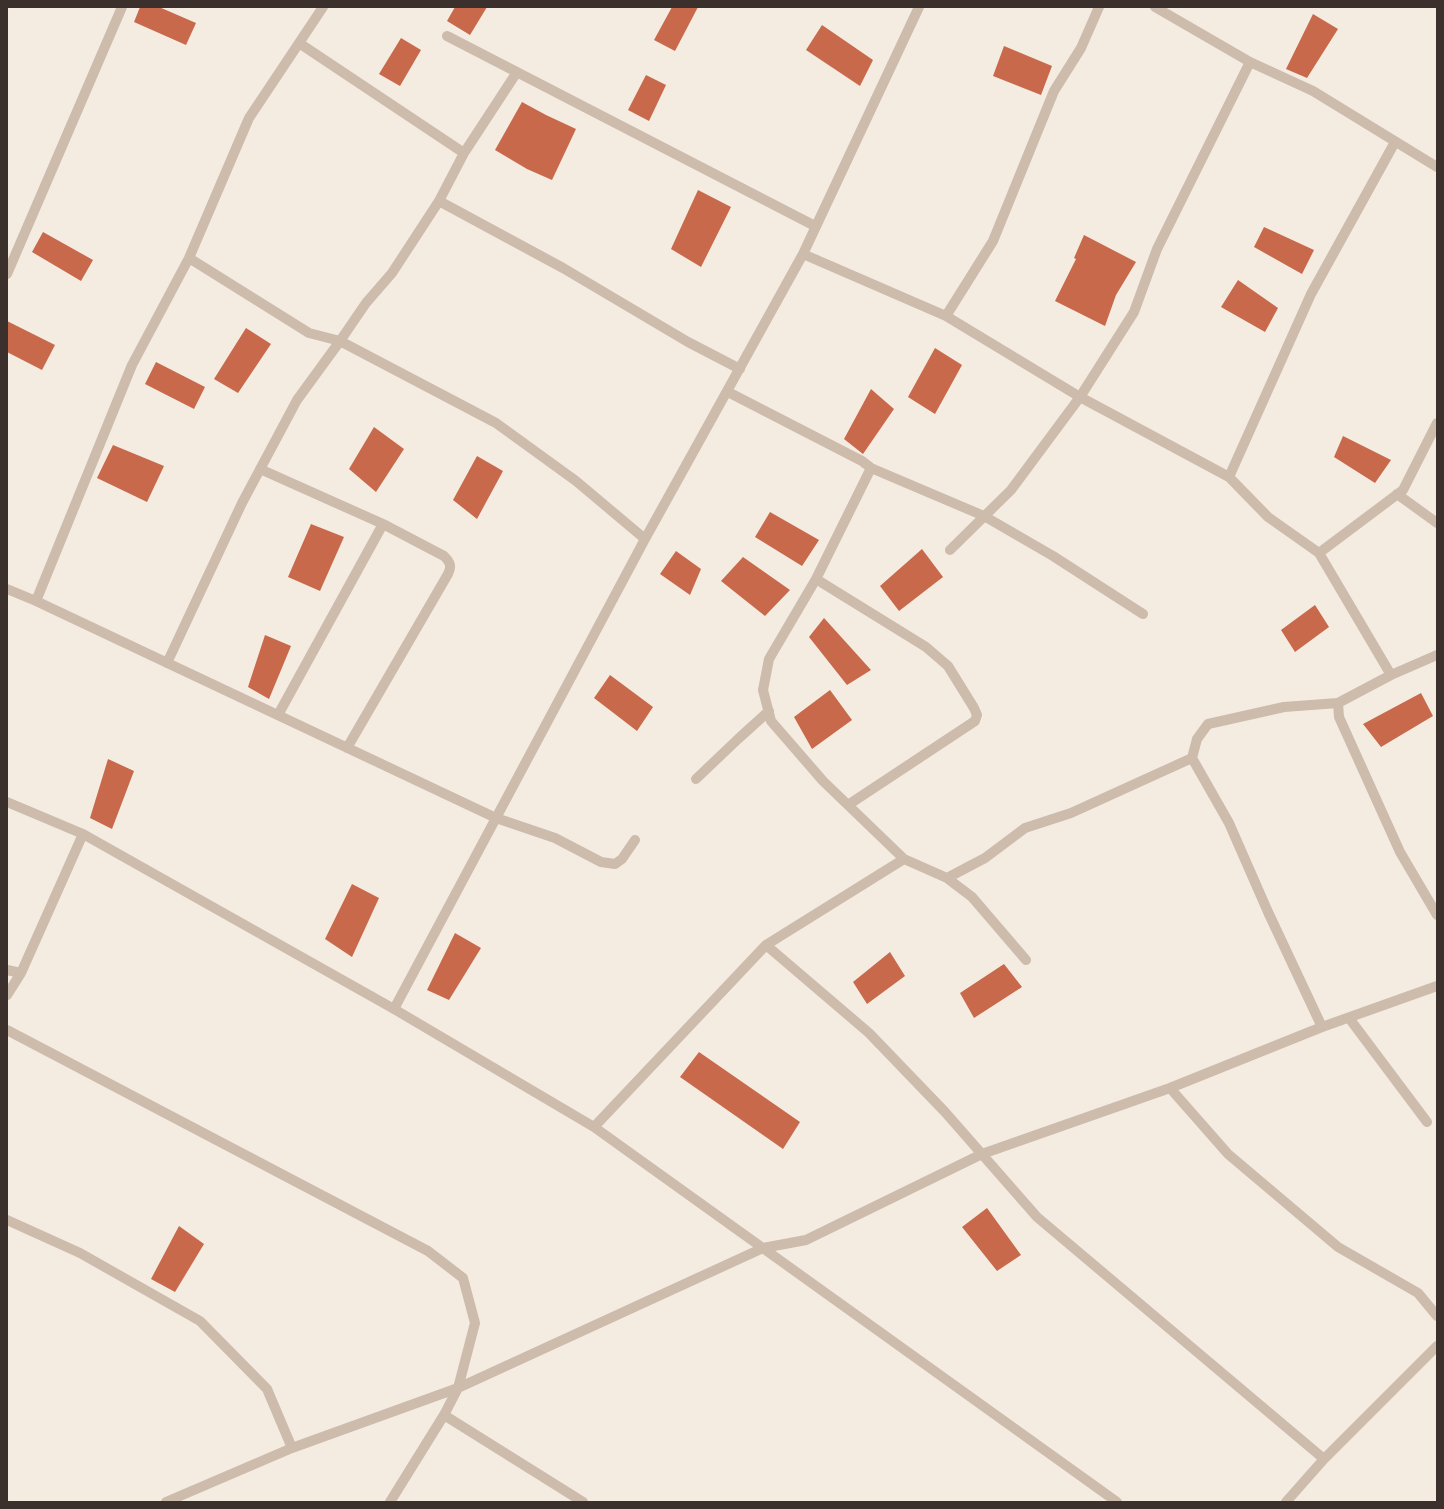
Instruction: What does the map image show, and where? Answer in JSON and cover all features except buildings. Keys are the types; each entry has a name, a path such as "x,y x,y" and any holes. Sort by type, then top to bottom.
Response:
{"street":[{"path":"7,274 122,7"},
{"path":"36,601 132,365 188,258 249,118 323,7"},
{"path":"394,1009 646,539 803,254 919,7"},
{"path":"946,316 993,241 1054,91 1081,48 1099,7"},
{"path":"1154,7 1250,62 1313,91 1437,167"},
{"path":"447,36 815,226"},
{"path":"299,43 464,153"},
{"path":"950,550 1011,490 1080,397 1134,312 1158,249 1250,62"},
{"path":"167,663 242,504 297,400 366,303 392,274 439,201 464,153 517,72"},
{"path":"1229,477 1311,294 1395,142"},
{"path":"439,201 563,268 688,342 740,369"},
{"path":"803,254 946,316 1080,397 1229,477 1268,517 1319,553 1391,675"},
{"path":"188,258 309,333 340,341 496,423 576,480 646,539"},
{"path":"728,392 862,461 871,468 984,516 1053,556 1143,614"},
{"path":"1319,553 1403,490 1437,423"},
{"path":"871,468 816,579 769,659 763,690 771,721 822,781 904,859 947,878 972,897 1026,960"},
{"path":"260,469 383,524 444,556 449,561 451,568 347,748"},
{"path":"1397,494 1437,523"},
{"path":"278,715 383,524"},
{"path":"816,579 926,647 948,666 977,715 975,721 848,805"},
{"path":"7,589 36,601 496,818 555,838 601,862 615,864 622,859 635,840"},
{"path":"1322,1027 1228,823 1192,758 1197,739 1208,724 1284,708 1338,703 1391,675 1437,655"},
{"path":"1338,703 1339,717 1400,852 1437,915"},
{"path":"696,779 769,711"},
{"path":"947,878 985,858 1025,828 1071,813 1192,758"},
{"path":"7,802 82,834 394,1009 594,1126 1117,1502"},
{"path":"7,994 21,973 82,834"},
{"path":"594,1126 766,945 904,859"},
{"path":"766,945 869,1033 945,1112 1037,1217 1324,1459"},
{"path":"7,970 21,973"},
{"path":"166,1502 292,1448 458,1388 763,1248 806,1240 982,1154 1170,1088 1322,1027 1437,986"},
{"path":"1348,1018 1427,1122"},
{"path":"7,1030 428,1251 463,1278 475,1323 458,1388 444,1415 390,1502"},
{"path":"1170,1088 1228,1154 1338,1246 1418,1293 1437,1316"},
{"path":"7,1220 80,1253 200,1321 267,1389 292,1448"},
{"path":"1286,1502 1324,1459 1437,1346"},
{"path":"444,1415 583,1502"}]}
